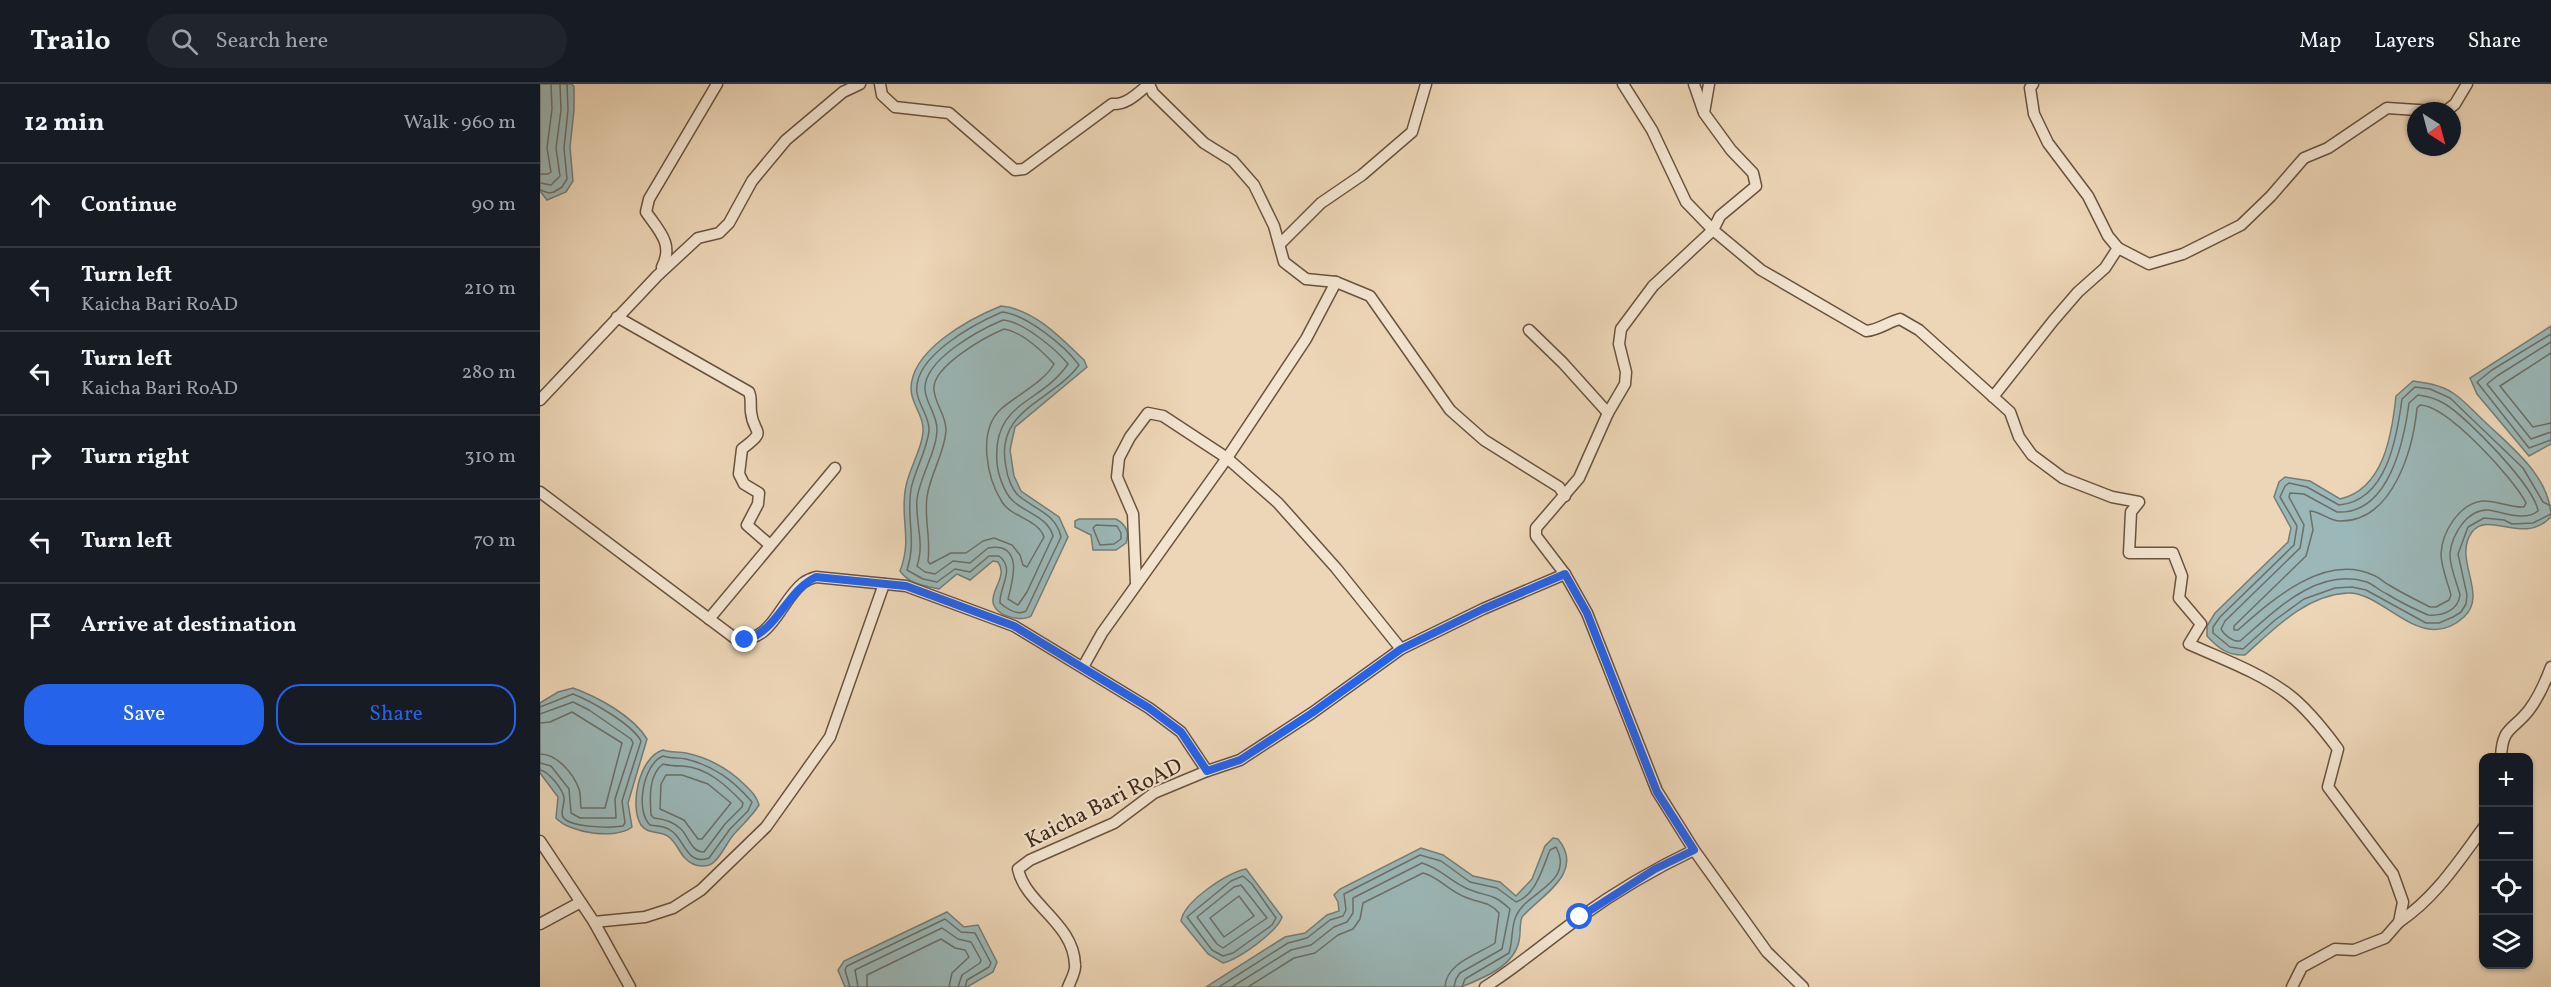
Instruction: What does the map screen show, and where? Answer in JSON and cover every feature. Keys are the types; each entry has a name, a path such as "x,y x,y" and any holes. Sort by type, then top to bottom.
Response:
{"street":[{"path":"657,276 668,255 665,240 646,212 650,199 717,84"},
{"path":"540,400 657,276 698,238 718,233 729,223 752,181 786,140 843,92 860,84"},
{"path":"880,84 882,95 895,107 949,112 1015,170 1024,169 1112,105 1120,105 1149,84 1153,93 1204,143 1233,161 1254,185 1280,244 1284,262 1306,279 1336,282 1370,296 1450,410 1484,440 1558,487 1565,496"},
{"path":"1280,244 1321,203 1362,175 1412,132 1426,84"},
{"path":"1623,84 1652,130 1686,201 1713,230 1761,270 1866,331 1876,330 1886,323 1900,319 1919,330 2010,412 2019,437 2032,455 2063,478 2112,497 2139,502 2131,512 2129,552 2173,554 2182,576 2179,598 2201,624 2189,644 2247,670 2289,694 2338,748 2328,787 2393,874 2403,902 2399,922"},
{"path":"1694,84 1704,113 1731,150 1753,174 1756,186 1720,216 1713,230 1653,286 1621,329 1619,344 1626,372 1624,384 1608,413 1579,478 1565,496 1541,519 1536,528 1536,536 1565,574 1587,613 1657,792 1694,850 1767,952 1803,987"},
{"path":"1704,113 1709,84"},
{"path":"2033,84 2030,88 2034,114 2048,143 2088,196 2108,236 2118,248 2149,264 2183,254 2241,225 2271,196 2304,158 2328,148 2387,108 2407,109"},
{"path":"2456,102 2467,84"},
{"path":"1993,397 2078,291 2105,268 2118,248"},
{"path":"1083,667 1102,633 1227,458 1306,339 1336,282"},
{"path":"617,317 749,392 752,400 751,413 758,431 756,438 742,449 739,474 744,484 759,493 758,504 747,525 770,545"},
{"path":"1529,330 1563,363 1608,413"},
{"path":"1136,584 1133,514 1117,477 1119,458 1130,437 1148,413 1163,416 1227,458 1278,503 1336,568 1401,649"},
{"path":"709,619 834,468"},
{"path":"540,492 736,639 745,640 762,632 803,582 816,577 906,586 1014,626 1083,667 1149,708 1181,732 1207,771"},
{"name":"Kaicha Bari RoAD","path":"1068,987 1076,966 1070,942 1050,914 1021,882 1018,869 1030,860 1114,823 1154,794 1207,771 1240,760 1312,713 1401,649 1483,609 1565,574"},
{"path":"594,922 612,922 659,914 688,900 766,827 830,737 884,584"},
{"path":"2502,753 2505,732 2528,712 2543,689 2551,667"},
{"path":"2292,987 2302,967 2335,949 2354,950 2385,938 2399,922 2425,902 2443,884 2479,834"},
{"path":"540,841 579,903 594,922 630,987"},
{"path":"1485,987 1509,972 1580,917 1655,869 1694,850"},
{"path":"540,924 579,903"}],"water":[{"path":"540,84 572,84 574,87 570,147 573,181 566,192 547,200 540,191"},
{"path":"1001,306 1025,313 1046,326 1084,360 1087,367 1015,427 1010,450 1014,476 1021,491 1059,517 1068,537 1031,616 1021,619 1007,616 994,605 994,594 1001,571 998,562 993,561 970,580 957,574 939,589 913,582 900,571 906,538 904,497 923,435 921,418 911,389 914,375 921,361 944,338 973,319"},
{"path":"2551,326 2551,444 2529,456 2477,394 2470,378"},
{"path":"2413,381 2439,386 2453,393 2517,452 2544,488 2551,517 2540,525 2529,528 2518,529 2488,524 2479,526 2472,532 2467,542 2466,553 2473,598 2471,608 2464,617 2448,627 2433,630 2418,626 2362,595 2348,593 2333,595 2305,606 2280,624 2245,655 2228,653 2219,648 2207,636 2207,626 2215,613 2288,542 2291,528 2274,497 2279,482 2285,477 2310,481 2340,499 2355,493 2367,484 2376,472 2388,443 2396,396"},
{"path":"1079,519 1116,519 1126,529 1126,543 1116,550 1093,550 1091,535 1075,527 1075,521"},
{"path":"573,688 614,708 633,723 647,739 628,803 632,827 625,831 604,834 582,831 571,828 556,818 558,797 540,773 540,703 558,692"},
{"path":"663,750 695,755 719,765 740,780 758,802 759,805 754,813 733,836 717,859 709,865 693,864 682,855 669,837 641,825 636,806 638,783 648,762 655,754"},
{"path":"1553,838 1558,839 1565,851 1567,863 1564,873 1549,892 1522,917 1519,941 1511,957 1497,970 1479,980 1461,987 1206,987 1285,937 1305,933 1327,915 1339,911 1334,895 1340,889 1421,848 1443,855 1473,876 1500,882 1516,896 1532,879 1545,846"},
{"path":"1246,869 1282,917 1273,930 1257,944 1223,963 1208,954 1181,921 1190,905 1207,889 1228,876"},
{"path":"947,912 964,927 978,925 997,962 993,972 967,987 845,987 838,970 844,961"}],"route":[{"path":"745,640 762,632 771,624 803,582 816,577 906,586 1014,626 1083,667 1149,708 1181,732 1207,771 1240,760 1312,713 1401,649 1483,609 1565,574 1587,613 1657,792 1694,850 1655,869 1580,917"}]}
